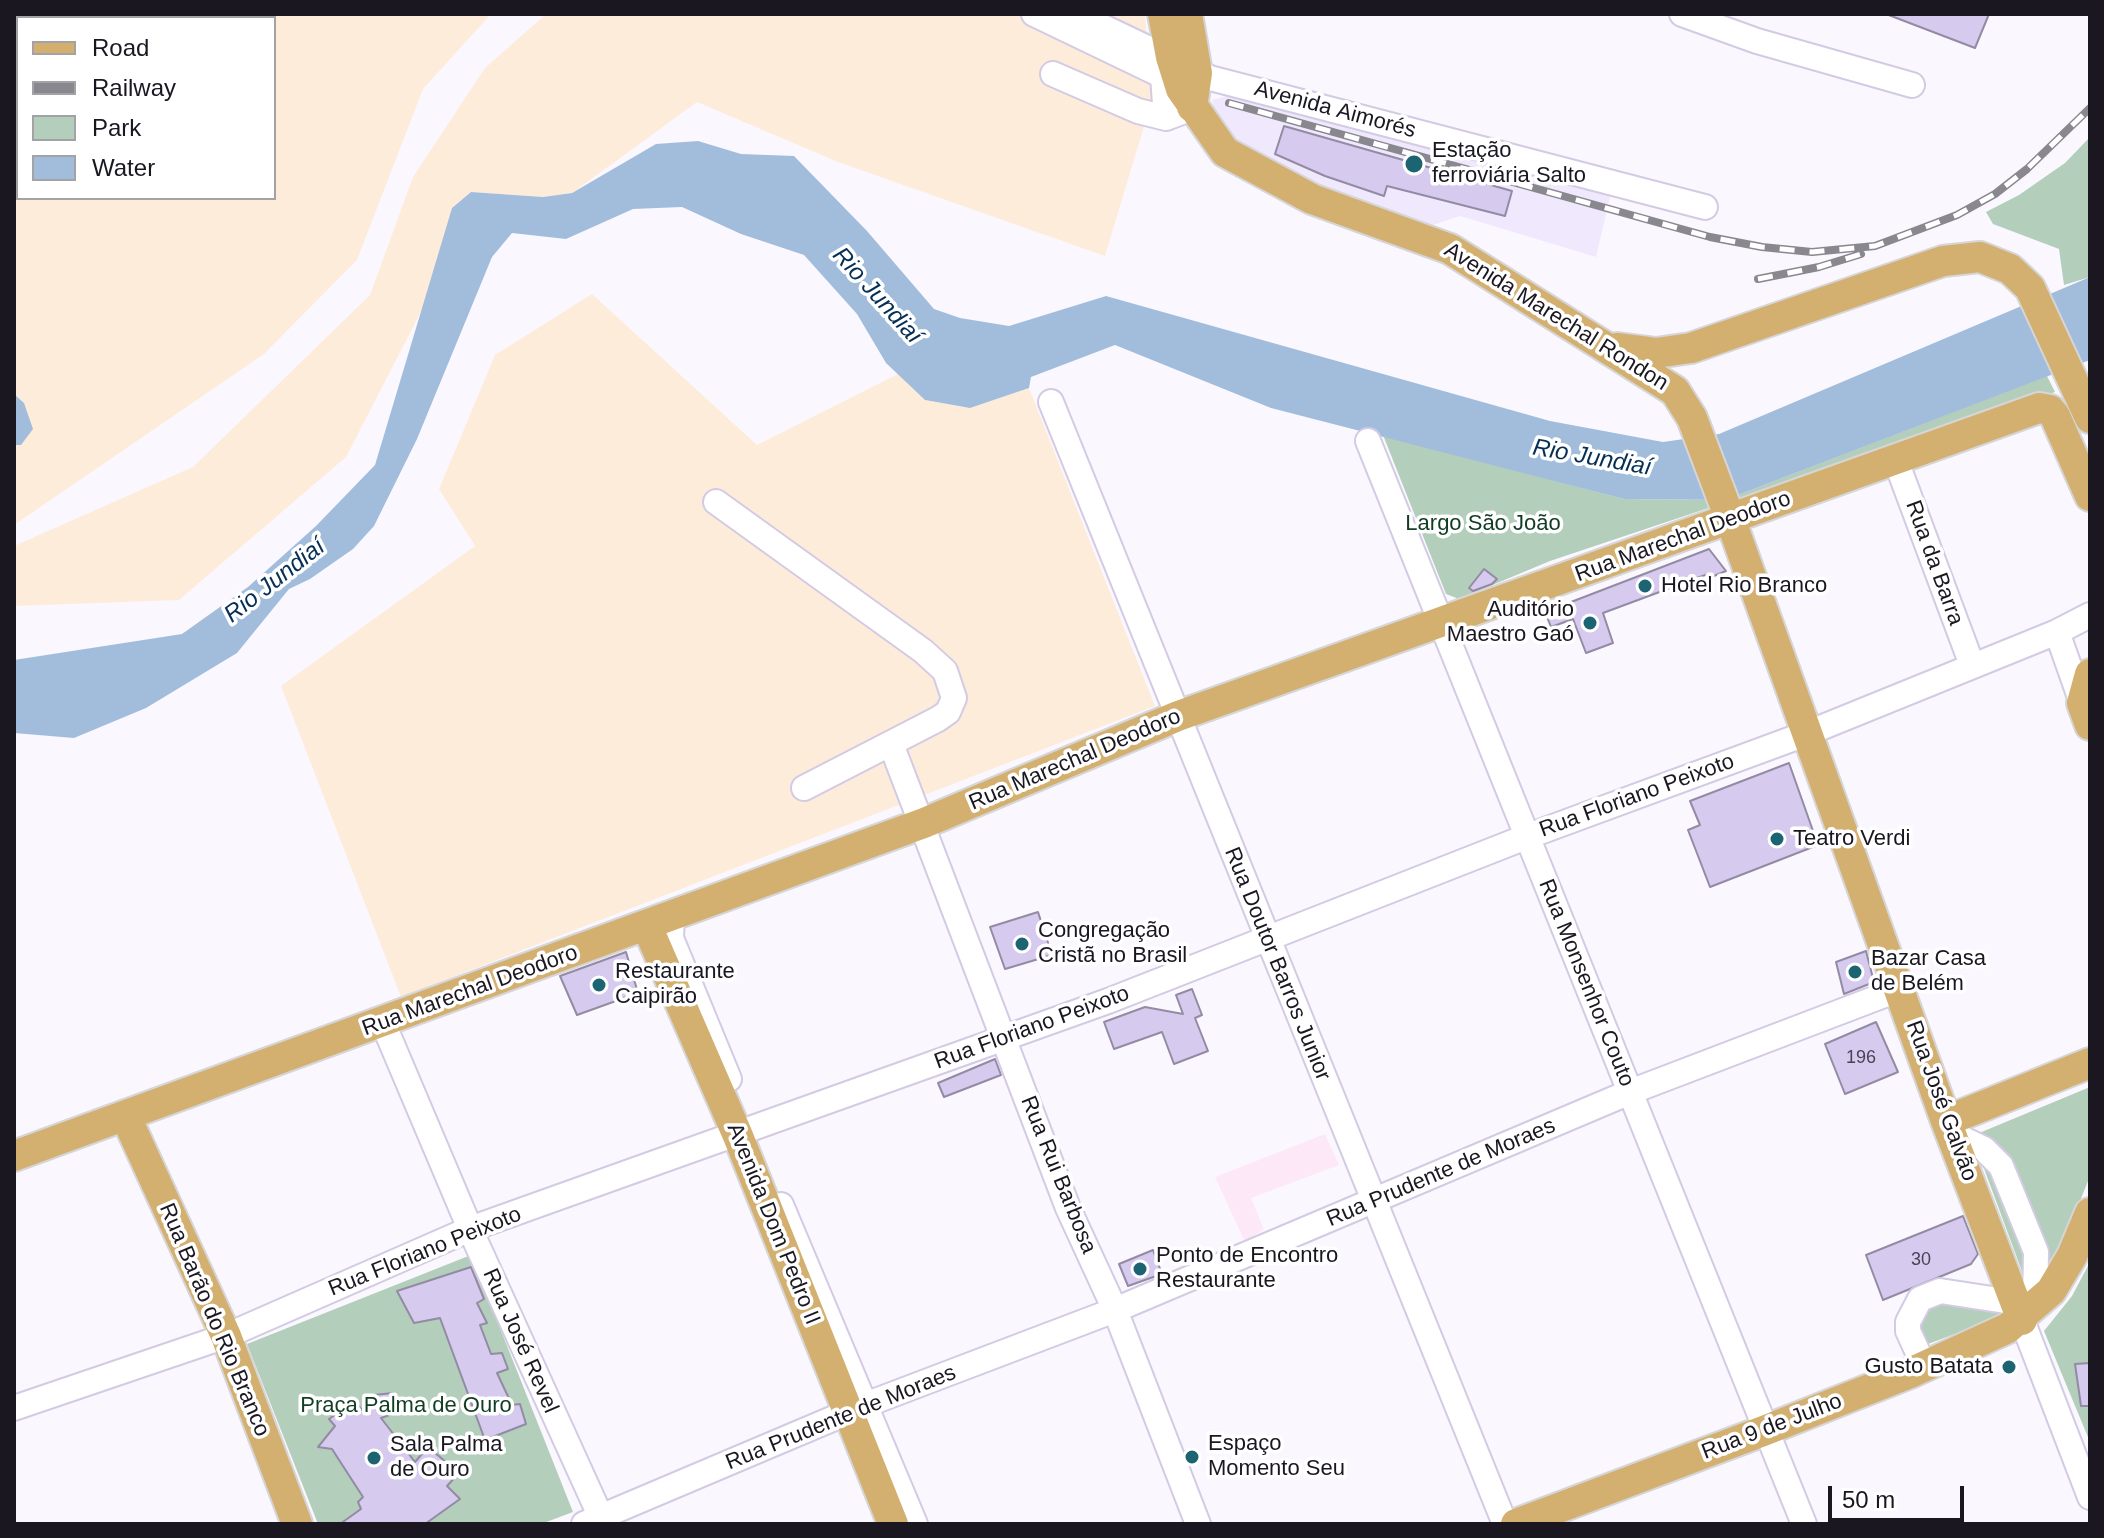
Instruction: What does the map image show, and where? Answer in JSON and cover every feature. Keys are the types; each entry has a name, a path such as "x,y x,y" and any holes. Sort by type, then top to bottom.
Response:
{"main road":[{"name":"Avenida Marechal Rondon","path":"1163,14 1179,113 1225,152 1312,199 1450,249 1675,391 1692,418 1729,514"},
{"path":"1179,113 1197,73 1187,14"},
{"path":"1607,346 1656,353 1691,348 1961,257 1980,257 1998,262 2030,288 2090,418"},
{"path":"1675,391 1682,362 1691,348"},
{"name":"Rua Marechal Deodoro","path":"14,1156 924,823 1178,716 1442,623 1729,514 1896,461 2039,408 2050,410 2059,423 2090,496"},
{"name":"Rua José Galvão","path":"1729,514 1949,1127 2023,1309"},
{"path":"2086,714 2090,674"},
{"name":"Avenida Dom Pedro II","path":"660,922 857,1409 893,1524"},
{"path":"1949,1127 2089,1065"},
{"name":"Rua Barão do Rio Branco","path":"126,1117 226,1336 297,1524"},
{"path":"2023,1309 2051,1291 2072,1256 2090,1213"},
{"name":"Rua 9 de Julho","path":"1516,1524 1766,1430 1924,1366 2023,1309"}],"street":[{"path":"1034,14 1163,76 1179,113 1138,111 1053,74"},
{"name":"Avenida Aimorés","path":"1076,14 1171,57 1197,73 1705,207"},
{"path":"1682,14 1757,41 1912,85"},
{"name":"Rua Doutor Barros Junior","path":"1051,402 1505,1524"},
{"name":"Rua Monsenhor Couto","path":"1368,441 1804,1524"},
{"name":"Rua da Barra","path":"1896,461 1972,665"},
{"path":"716,502 923,651 945,671 954,698 948,712 804,788"},
{"name":"Rua Floriano Peixoto","path":"14,1408 226,1336 470,1229 1108,1001 1526,837 1808,733 2057,632 2090,615"},
{"path":"2057,632 2086,714"},
{"name":"Rua Rui Barbosa","path":"891,744 924,823 933,856 1068,1208 1115,1310 1198,1524"},
{"name":"Rua Prudente de Moraes","path":"596,1522 857,1409 1115,1310 1630,1092 1900,989"},
{"name":"Rua José Revel","path":"383,1023 596,1522"},
{"path":"1924,1366 1908,1331 1908,1322 1920,1299 1940,1291 2023,1309 2090,1497"},
{"path":"857,1409 915,1524"}],"shaded area":[{"path":"14,14 491,14 423,89 357,260 264,354 14,525"},
{"path":"546,14 1145,14 1152,100 1105,256 838,162 697,102 572,193 543,197 471,192 452,208 428,298 346,457 179,600 14,606 14,546 193,467 370,295 413,177 485,68"},
{"path":"1227,96 1285,103 1611,193 1596,257 1460,216 1430,226 1310,185 1241,148 1218,124 1212,100"},
{"path":"592,294 757,445 898,374 925,400 970,408 1029,388 1155,706 401,997 281,686 475,546 439,489 495,355"},
{"path":"1325,1134 1339,1165 1251,1198 1264,1229 1245,1242 1215,1177"}],"green space":[{"path":"2090,137 2090,277 2064,285 2059,249 1993,224 1986,212 2019,195 2065,163"},
{"name":"Largo São João","path":"2047,376 2055,392 1550,561 1459,599 1446,594 1383,435 1624,499 1725,500"},
{"path":"2090,1087 2090,1176 2074,1216 2079,1224 2030,1293 1972,1136"},
{"name":"Praça Palma de Ouro","path":"471,1255 573,1512 541,1524 318,1524 247,1344"},
{"path":"2090,1262 2090,1442 2044,1331 2072,1296"},
{"path":"1938,1302 2000,1311 2000,1317 1928,1344 1922,1342 1915,1331 1926,1309"}],"water":[{"name":"Rio Jundiaí","path":"698,141 741,154 794,156 867,231 934,309 960,318 1009,326 1106,296 1550,421 1663,442 1719,434 2090,277 2090,360 1725,500 1624,499 1271,408 1115,345 1031,377 1029,388 970,408 925,400 886,363 857,314 804,255 741,234 682,207 633,209 566,239 512,233 492,257 417,439 374,526 353,549 310,579 289,589 237,653 146,708 74,738 14,733 14,660 182,634 248,587 316,526 375,465 452,208 471,192 543,197 572,193 656,144"},
{"path":"14,394 24,403 33,429 21,445 14,445"}],"building":[{"path":"1886,14 1989,14 1975,48"},
{"path":"1284,126 1512,191 1505,216 1387,186 1384,196 1325,176 1275,154"},
{"path":"1709,549 1726,571 1709,578 1708,574 1603,613 1613,643 1586,653 1573,619 1551,627 1545,612"},
{"path":"1484,569 1497,579 1473,591 1469,588"},
{"path":"1789,763 1818,845 1710,887 1688,830 1700,825 1690,801"},
{"name":"Congregação Cristã no Brasil","path":"1038,912 1052,955 1005,969 990,927"},
{"name":"Bazar Casa de Belém","path":"1866,951 1874,982 1844,994 1836,962"},
{"name":"Restaurante Caipirão","path":"626,952 638,993 577,1015 560,976"},
{"path":"1192,989 1202,1015 1195,1018 1208,1051 1174,1064 1162,1032 1114,1049 1104,1022 1145,1007 1183,1014 1176,995"},
{"path":"1876,1022 1898,1072 1845,1094 1825,1044"},
{"path":"995,1059 1001,1075 944,1097 938,1083"},
{"path":"1963,1216 1978,1254 1971,1264 1883,1300 1866,1255"},
{"name":"Ponto de Encontro Restaurante","path":"1153,1250 1162,1274 1128,1286 1119,1264"},
{"path":"471,1267 484,1299 477,1303 487,1323 480,1325 491,1354 502,1353 508,1369 497,1373 512,1405 520,1404 526,1424 485,1440 440,1318 414,1323 397,1291"},
{"path":"2090,1363 2090,1406 2081,1406 2075,1364"},
{"name":"Sala Palma de Ouro","path":"393,1393 395,1413 381,1418 415,1462 428,1447 459,1473 447,1486 460,1499 425,1524 340,1524 361,1509 358,1502 363,1497 332,1449 318,1447 335,1426 329,1419 356,1400 361,1410 374,1395"}],"railway":[{"path":"1229,103 1710,237 1812,252 1875,246 1957,215 1995,194 2027,169 2090,108"},
{"path":"1758,279 1819,267 1861,254"}],"place":[{"name":"Estação ferroviária Salto","path":"1414,164"},
{"name":"Hotel Rio Branco","path":"1645,586"},
{"name":"Auditório Maestro Gaó","path":"1590,623"},
{"name":"Teatro Verdi","path":"1777,839"},
{"name":"Congregação Cristã no Brasil","path":"1022,944"},
{"name":"Bazar Casa de Belém","path":"1855,972"},
{"name":"Restaurante Caipirão","path":"599,985"},
{"name":"Ponto de Encontro Restaurante","path":"1140,1269"},
{"name":"Gusto Batata","path":"2009,1367"},
{"name":"Espaço Momento Seu","path":"1192,1457"},
{"name":"Sala Palma de Ouro","path":"374,1458"}]}
